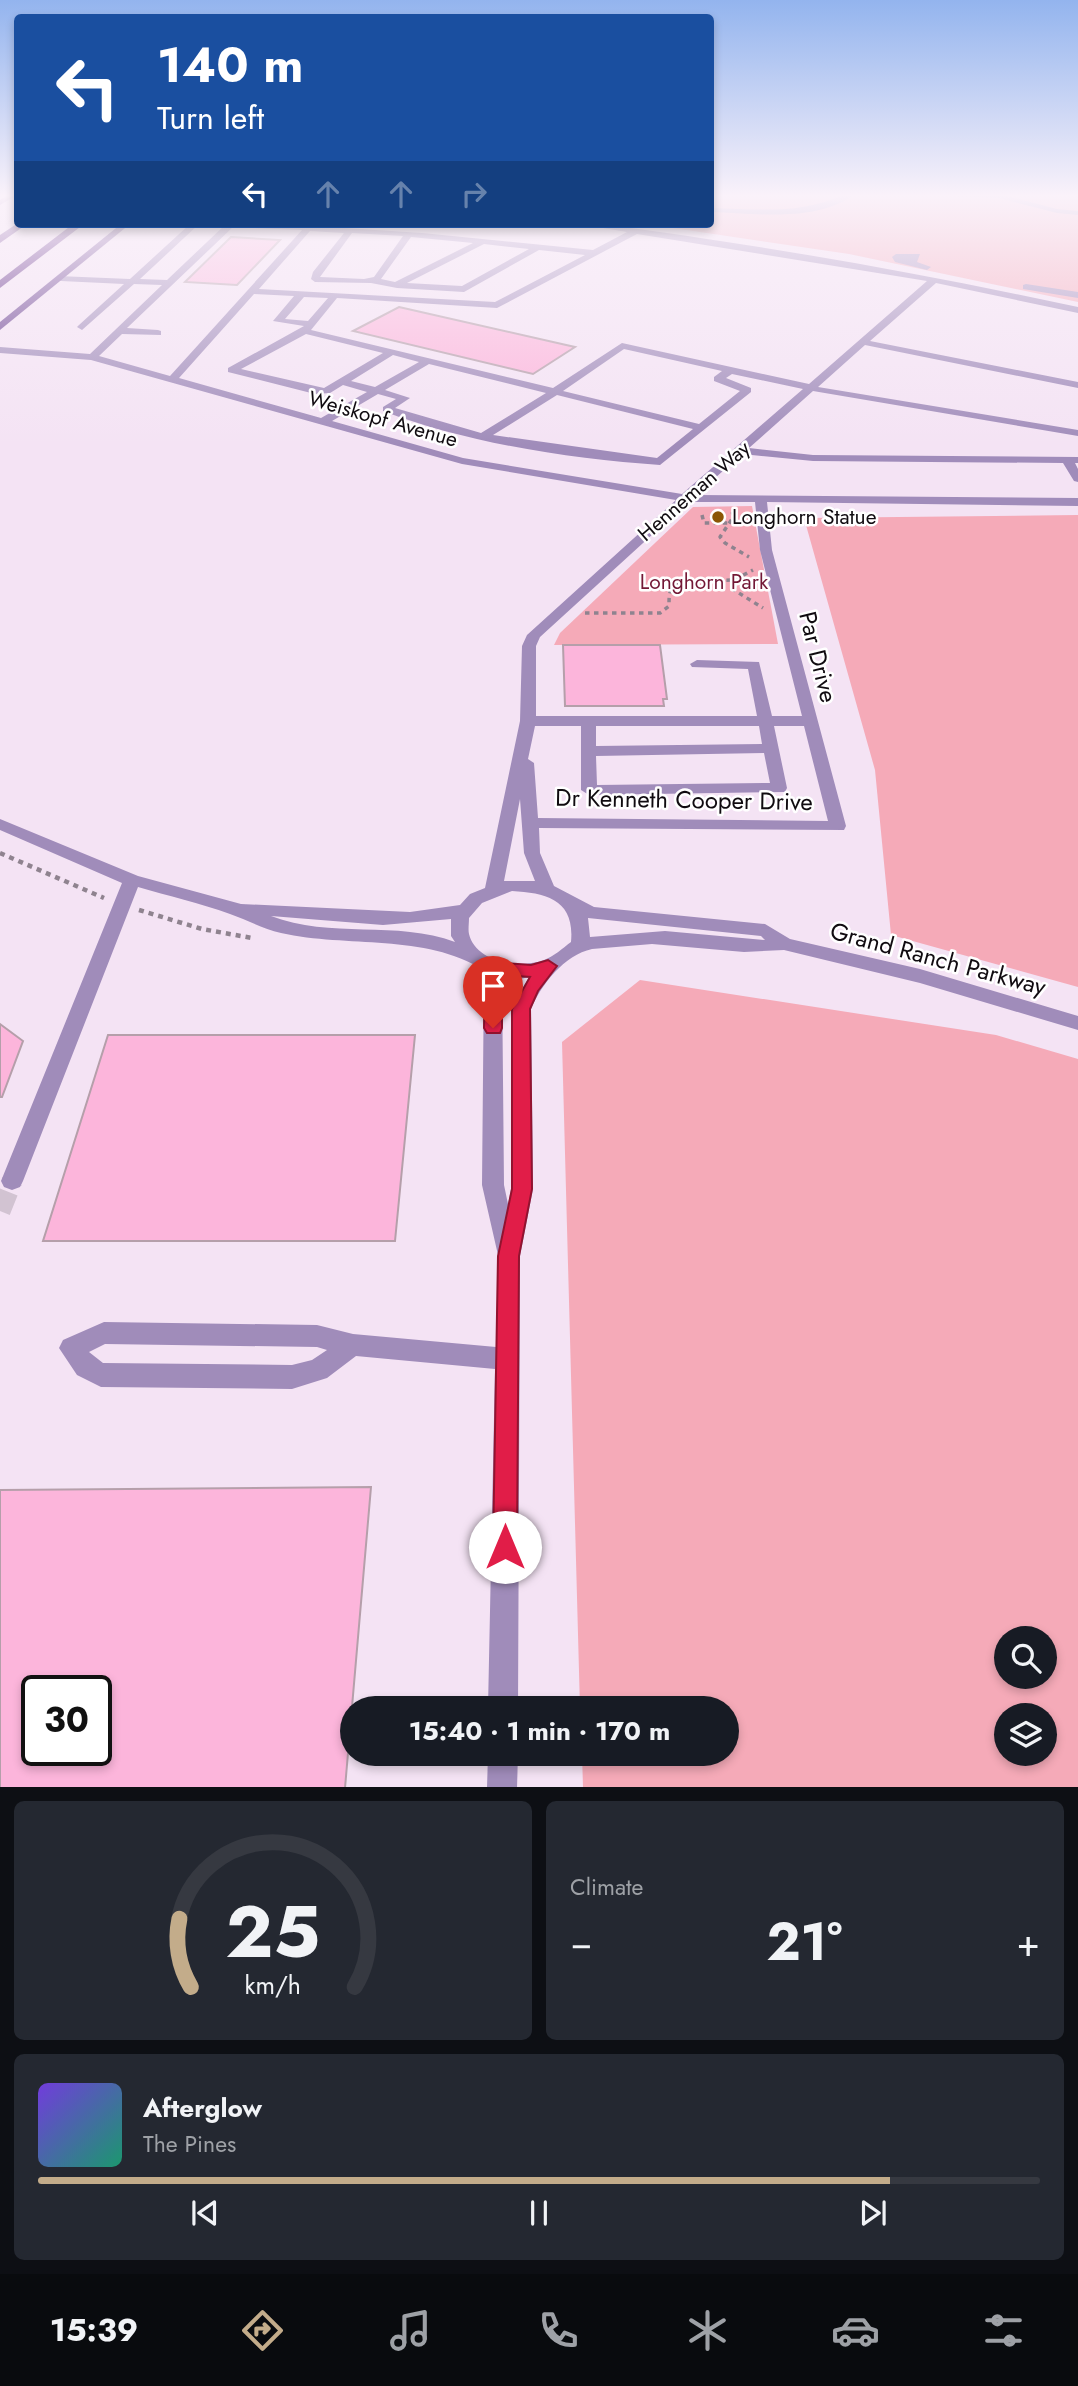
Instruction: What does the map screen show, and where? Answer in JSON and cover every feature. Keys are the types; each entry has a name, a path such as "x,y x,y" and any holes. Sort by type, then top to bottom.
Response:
{"main road":[{"path":"0,327 61,278"}],"street":[{"path":"70,278 170,283"},
{"path":"96,328 82,327 135,278"},
{"path":"92,358 175,278"},
{"path":"172,380 264,278"},
{"path":"315,278 377,278"},
{"path":"397,285 410,278"},
{"path":"370,280 397,285 464,289 483,278"},
{"path":"253,291 497,305 547,278"},
{"path":"932,278 1078,310"},
{"path":"981,278 1078,295"},
{"name":"Henneman Way","path":"494,889 528,721 529,646 534,635 685,498 935,279"},
{"path":"301,294 278,321 700,428"},
{"path":"334,296 307,327 232,370 314,391 326,391 392,352"},
{"path":"110,328 158,333"},
{"path":"863,342 1078,385"},
{"path":"484,436 622,346 811,388 1078,433"},
{"name":"Weiskopf Avenue","path":"0,350 92,358 462,461 685,498 761,498"},
{"path":"322,422 428,361"},
{"path":"342,382 405,398 387,409 484,436 633,461 660,462 747,390 718,379 731,370"},
{"path":"740,450 813,458 1072,460 1078,479"},
{"path":"761,498 784,493 1078,493"},
{"path":"761,498 788,501 1078,502"},
{"name":"Par Drive","path":"761,498 766,550 838,826"},
{"path":"588,721 589,790 779,788 768,721 754,665 698,664"},
{"path":"528,721 811,721"},
{"name":"Henneman Way","path":"525,739 532,852 546,888"},
{"path":"589,751 773,748"},
{"name":"Dr Kenneth Cooper Drive","path":"530,823 838,826"},
{"path":"0,824 132,880 235,909 281,927 339,936 433,941 494,968 531,971 548,966 580,945 583,932 581,918 574,906 562,895 546,888 519,885 494,889 471,901 459,922 458,933 462,945 471,956"},
{"path":"12,1181 132,880"},
{"name":"Grand Ranch Parkway","path":"574,906 592,913 765,930 784,944"},
{"path":"235,909 290,910 414,920 464,910"},
{"name":"Grand Ranch Parkway","path":"580,945 648,937 759,948 784,944 920,976 1078,1023"},
{"path":"503,1696 509,1256 522,1189 521,1009 530,988 548,966"},
{"path":"494,968 493,1185 509,1256"},
{"path":"353,1345 318,1370 292,1377 101,1375 86,1367 71,1348 104,1333 317,1336 353,1345 507,1359"},
{"path":"502,1787 503,1766"}],"path":[{"path":"706,510 700,517 704,523 728,523"},
{"path":"724,510 732,511 733,516 720,537 725,543 753,559"},
{"path":"581,613 660,613 669,606 669,590 683,580 739,579 753,571 755,566"},
{"path":"739,579 734,590 741,597 772,613"}],"green space":[{"path":"965,278 1078,278 1078,302"},
{"name":"Longhorn Park","path":"752,506 778,644 554,645 560,633 693,507"},
{"path":"1078,515 1078,987 891,935 875,770 804,518"},
{"path":"640,980 996,1035 1078,1059 1078,1787 583,1787 582,1766 739,1766 739,1696 580,1696 562,1042"}],"building":[{"path":"189,278 243,278 237,285 185,282"},
{"path":"399,307 575,347 533,374 353,331"},
{"path":"563,645 660,645 667,699 663,699 664,706 565,706"},
{"path":"0,1024 23,1041 2,1097 0,1097"},
{"path":"108,1035 415,1035 395,1241 43,1241"},
{"path":"371,1487 353,1696 340,1696 340,1766 347,1766 345,1787 0,1787 0,1490"}],"tunnel":[{"path":"0,1211 12,1181"}],"place":[{"name":"Longhorn Statue","path":"718,517"}],"route":[{"path":"493,1028 494,968 531,971 548,966 530,988 521,1009 522,1189 509,1256 505,1547"}]}
